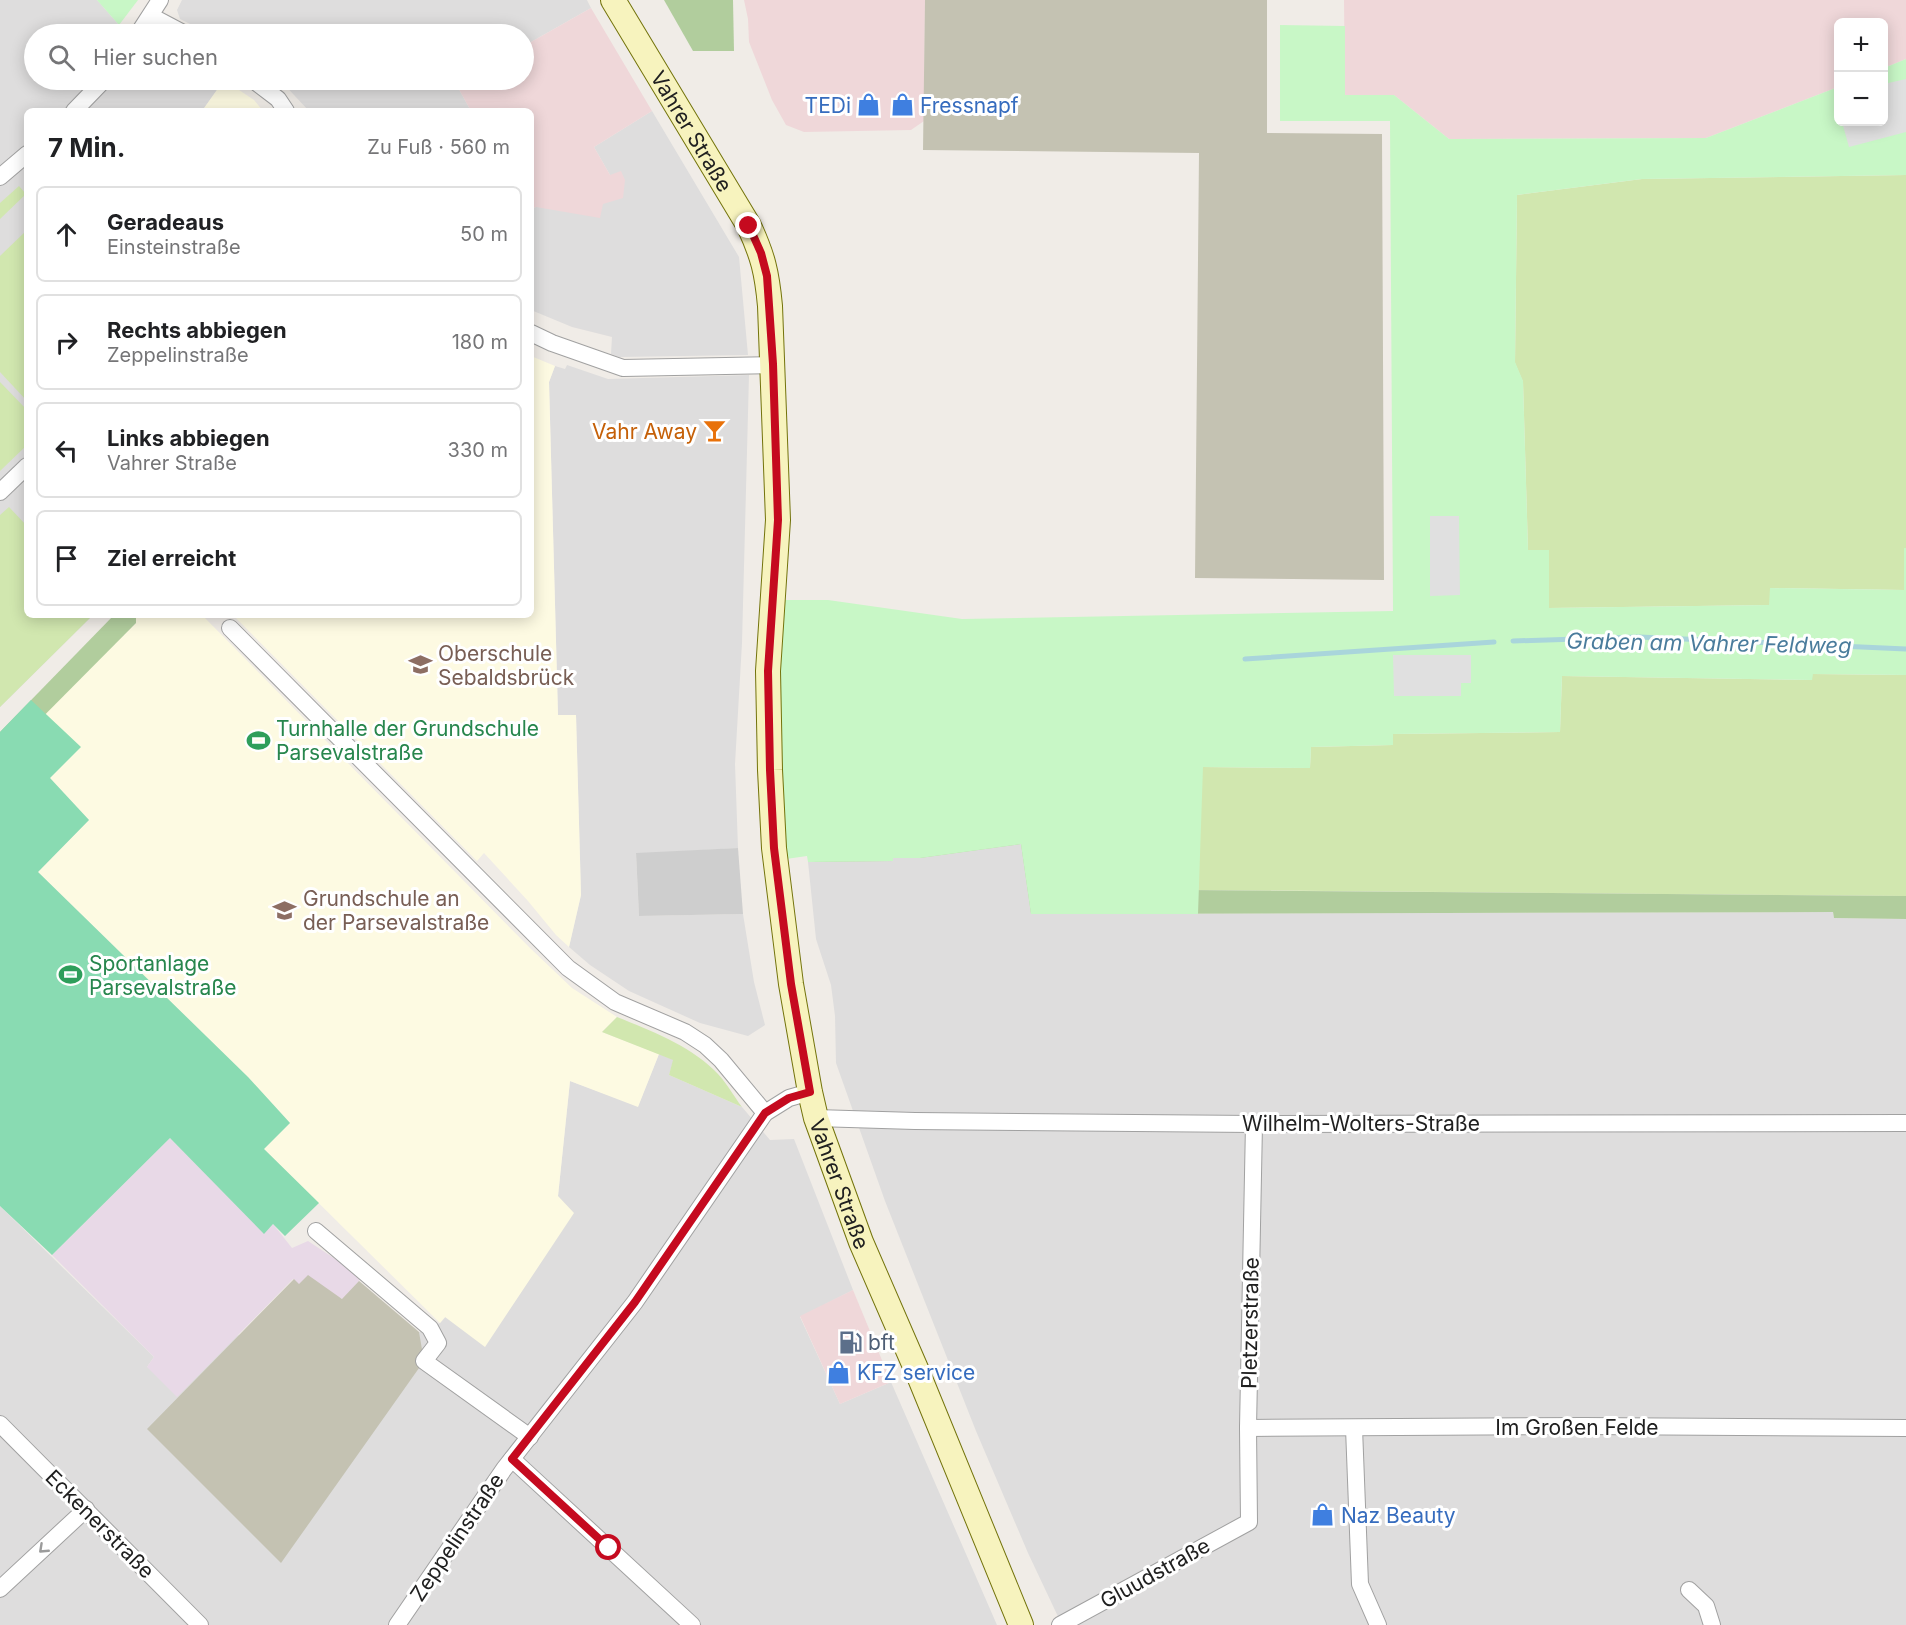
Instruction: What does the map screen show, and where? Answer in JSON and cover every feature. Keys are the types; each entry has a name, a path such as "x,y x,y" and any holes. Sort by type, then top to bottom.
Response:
{"main road":[{"name":"Vahrer Straße","path":"613,0 749,226 761,253 767,276 773,364 778,520 768,671 774,848 795,1009 810,1092 816,1118 861,1242 917,1371 1021,1625"}],"street":[{"path":"145,24 160,0"},
{"path":"151,16 166,24"},
{"path":"77,108 94,90"},
{"path":"266,90 278,99 284,108"},
{"path":"0,177 24,157"},
{"path":"534,334 623,368 773,364"},
{"path":"0,492 24,469"},
{"path":"230,628 567,968 615,1002 685,1032 705,1045 721,1060 765,1113"},
{"name":"Zeppelinstraße","path":"397,1625 512,1459 635,1302 765,1113 789,1098 810,1092"},
{"name":"Wilhelm-Wolters-Straße","path":"816,1118 1254,1124 1906,1123"},
{"name":"Pletzerstraße","path":"1249,1522 1248,1428 1254,1124"},
{"path":"316,1231 430,1328 438,1343 424,1361 530,1437"},
{"name":"Eckenerstraße","path":"0,1424 200,1625"},
{"name":"Im Großen Felde","path":"1248,1428 1584,1426 1906,1428"},
{"path":"1354,1428 1360,1584 1378,1625"},
{"path":"512,1459 692,1625"},
{"path":"0,1589 86,1509"},
{"name":"Gluudstraße","path":"1060,1625 1249,1522"},
{"path":"1689,1590 1706,1606 1712,1625"}],"shaded area":[{"path":"0,0 97,0 118,24 24,24 24,90 217,90 204,108 24,108 24,618 90,618 0,707"},
{"path":"182,0 587,0 591,8 534,40 534,24 190,24 180,19 177,10"},
{"path":"744,0 925,0 924,121 911,130 804,132 786,125 772,100 749,42"},
{"path":"925,0 1267,0 1267,133 1382,134 1384,580 1195,578 1199,153 923,150"},
{"path":"1344,0 1906,0 1906,59 1888,66 1888,18 1834,18 1834,89 1706,138 1449,139 1394,95 1345,95"},
{"path":"591,8 652,111 594,147 610,175 621,171 625,180 623,198 603,204 600,218 534,208 534,108 469,108 459,90 534,90 534,40"},
{"path":"1906,79 1906,132 1849,147 1843,126 1888,126 1888,83"},
{"path":"217,90 239,90 254,100 261,108 204,108"},
{"path":"289,90 459,90 469,108 306,108"},
{"path":"652,111 739,257 748,355 619,357 611,354 612,337 572,327 534,311 534,208 603,204 610,175 594,147"},
{"name":"Oberschule Sebaldsbrück","path":"534,357 555,366 549,382 558,715 576,715 581,895 569,947 484,853 477,861 236,618 534,618"},
{"path":"567,365 608,379 749,375 742,643 735,764 738,848 636,854 639,916 743,914 754,982 765,1025 748,1036 700,1023 629,991 590,965 569,947 581,895 576,716 558,716 549,382 555,366 565,369"},
{"path":"1430,516 1459,516 1460,595 1430,596"},
{"name":"Grundschule an der Parsevalstraße","path":"136,618 205,618 530,948 572,988 617,1017 602,1032 659,1054 638,1107 570,1081 558,1196 574,1213 485,1347 445,1317 440,1323 264,1149 290,1123 248,1077 38,872 89,820 50,778 80,747 44,714 136,623"},
{"path":"1393,655 1471,655 1471,683 1461,683 1461,696 1394,696"},
{"path":"1021,844 1031,914 1833,912 1834,918 1906,919 1906,1625 1062,1625 1028,1553 976,1431 885,1201 836,1063 835,1016 831,985 816,939 808,862 892,861 893,858 920,858"},
{"path":"738,848 743,914 639,916 636,853"},
{"path":"659,1054 674,1060 669,1075 742,1107 770,1140 794,1139 853,1290 800,1317 840,1404 891,1382 997,1625 0,1625 0,1206 154,1357 147,1367 342,1299 359,1281 419,1332 440,1323 558,1196 570,1081 638,1106"},
{"path":"170,1138 264,1233 273,1224 292,1248 308,1241 361,1276 343,1299 299,1285 293,1279 177,1397 147,1367 154,1357 52,1255"},
{"path":"308,1275 342,1299 359,1281 419,1332 424,1361 281,1563 147,1429 294,1279 299,1284"},
{"path":"853,1290 891,1382 840,1404 800,1316"}],"green space":[{"path":"97,0 138,0 118,24"},
{"path":"664,0 733,0 734,51 693,51"},
{"path":"1280,25 1345,26 1345,95 1394,95 1449,139 1706,138 1834,89 1834,126 1888,126 1888,66 1906,59 1906,175 1642,179 1517,195 1515,362 1523,381 1528,550 1549,550 1549,608 1769,605 1770,588 1904,590 1904,548 1906,548 1906,675 1813,674 1812,680 1562,676 1560,732 1393,734 1393,745 1311,747 1310,768 1203,767 1198,914 1031,914 1021,844 920,858 893,858 893,861 808,862 807,856 786,859 781,771 779,600 828,600 962,619 1393,611 1390,121 1280,121"},
{"path":"1906,175 1904,590 1771,588 1770,605 1549,608 1549,551 1528,550 1523,382 1515,363 1517,195 1642,179"},
{"path":"19,186 24,192 24,196 0,219 0,203"},
{"path":"24,233 24,398 0,372 0,256"},
{"path":"0,382 24,407 24,448 0,471"},
{"path":"9,507 24,523 24,618 90,618 0,707 0,515"},
{"path":"111,618 136,618 136,623 0,760 0,732"},
{"path":"1812,674 1906,675 1906,896 1198,890 1202,767 1310,768 1311,747 1392,745 1392,734 1560,732 1562,676 1812,680"},
{"name":"Sportanlage Parsevalstraße","path":"31,700 81,747 50,778 89,820 38,872 248,1077 290,1123 264,1149 319,1203 285,1236 273,1224 264,1234 170,1138 52,1255 0,1206 0,732"},
{"path":"1078,826 1077,889 1906,896 1906,919 1834,918 1833,912 1031,914 1021,844 920,858 893,858 893,861 808,862"},
{"path":"617,1017 668,1039 692,1053 718,1074 742,1107 669,1075 673,1060 602,1032"}],"waterway":[{"name":"Graben am Vahrer Feldweg","path":"1513,641 1639,637 1906,649"},
{"name":"Graben am Vahrer Feldweg","path":"1245,659 1494,642"}],"place":[{"name":"TEDi","path":"869,105"},
{"name":"Fressnapf","path":"902,105"},
{"name":"Vahr Away","path":"715,431"},
{"name":"Oberschule Sebaldsbrück","path":"420,665"},
{"name":"Turnhalle der Grundschule Parsevalstraße","path":"258,740"},
{"name":"Grundschule an der Parsevalstraße","path":"285,910"},
{"name":"Sportanlage Parsevalstraße","path":"71,975"},
{"name":"bft","path":"850,1342"},
{"name":"KFZ service","path":"839,1372"},
{"name":"Naz Beauty","path":"1323,1515"}],"route":[{"path":"609,1548 512,1459 635,1302 765,1113 789,1098 810,1092 791,984 774,848 768,671 778,520 773,364 767,276 761,253 749,226"}]}
